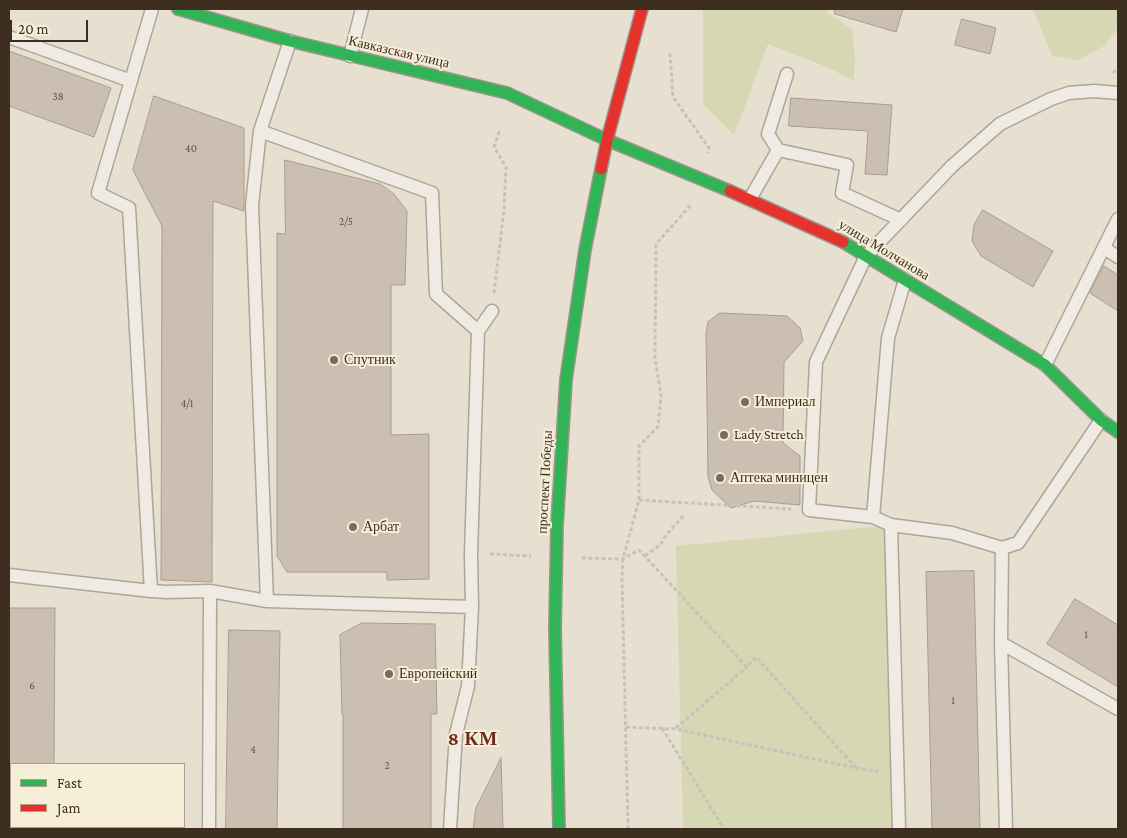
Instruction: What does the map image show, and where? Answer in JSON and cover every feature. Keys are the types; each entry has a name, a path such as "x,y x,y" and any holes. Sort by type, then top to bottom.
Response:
{"street":[{"name":"Кавказская улица","path":"178,9 290,41 508,93 607,140"},
{"name":"проспект Победы","path":"559,829 555,628 557,525 566,380 585,250 607,140 642,9"},
{"name":"улица Молчанова","path":"607,140 750,199 838,239 1045,365 1101,420 1118,432"}],"lane":[{"path":"151,591 129,208 98,193 152,9"},
{"path":"350,56 362,9"},
{"path":"9,37 131,81"},
{"path":"267,601 252,205 260,131 290,41"},
{"path":"787,74 768,134 778,150 847,166 842,194 901,220"},
{"path":"1101,420 1018,543 1002,548 952,533 890,525 874,517 810,510 816,362 866,256 952,166 1000,124 1051,99 1069,93 1094,91 1118,93"},
{"path":"260,131 432,192 436,294 478,331"},
{"path":"750,199 778,150"},
{"path":"1045,365 1118,219"},
{"path":"1104,248 1118,257"},
{"path":"874,517 888,338 905,280"},
{"path":"450,829 456,734 468,686 472,606 471,554 478,331 492,311"},
{"path":"890,525 899,829"},
{"path":"1002,548 1001,643 1006,829"},
{"path":"9,575 151,591 210,591 267,601 472,606"},
{"path":"209,829 210,591"},
{"path":"1001,643 1118,708"}],"path":[{"path":"628,829 622,579 623,559 639,500 638,446 658,427 661,394 655,358 656,244 688,207 700,179 709,148 673,97 670,53"},
{"path":"492,311 504,210 506,167 494,146 500,130"},
{"path":"639,500 810,510"},
{"path":"645,556 661,544 666,534 684,514"},
{"path":"623,559 639,550 746,667"},
{"path":"676,729 756,657 856,768"},
{"path":"626,727 676,729 856,768 898,773"},
{"path":"662,728 724,829"}],"green space":[{"path":"703,9 827,9 828,13 852,29 855,59 854,81 827,67 768,44 734,135 703,104"},
{"path":"1033,9 1118,9 1118,28 1104,46 1079,60 1052,56"},
{"path":"891,525 899,829 683,829 676,546"}],"building":[{"path":"835,9 903,9 896,32 835,14"},
{"path":"962,19 996,28 990,54 955,45"},
{"path":"9,51 111,88 94,137 9,106"},
{"path":"154,96 244,128 244,211 213,201 212,582 161,580 162,226 133,170"},
{"path":"791,98 892,105 887,175 865,174 868,131 789,126"},
{"path":"285,160 380,184 394,194 407,211 405,285 391,285 391,435 429,434 429,579 387,580 387,572 287,572 277,556 277,233 285,234"},
{"path":"983,210 1053,251 1033,287 981,256 972,241 974,225"},
{"path":"1104,266 1118,275 1118,311 1090,293"},
{"name":"Империал","path":"720,313 787,316 800,328 803,341 784,362 783,443 800,456 800,505 754,501 731,508 712,490 708,477 706,333 708,322"},
{"path":"974,571 980,829 932,829 926,572"},
{"path":"1075,599 1118,625 1118,687 1047,644"},
{"path":"9,608 55,608 54,763 9,764"},
{"path":"362,623 435,624 437,714 431,714 431,829 343,829 343,714 340,635"},
{"path":"229,630 280,631 277,829 226,829"},
{"path":"501,758 503,829 473,829 476,808"}],"traffic: fast":[{"path":"178,9 290,41 507,93 607,140 730,191"},
{"path":"559,829 555,628 557,525 566,380 585,250 601,169"},
{"path":"843,242 1045,365 1101,420 1118,432"}],"traffic: jam":[{"path":"601,169 642,9"},
{"path":"730,191 843,242"}],"place":[{"name":"Спутник","path":"334,360"},
{"name":"Империал","path":"745,402"},
{"name":"Lady Stretch","path":"724,435"},
{"name":"Аптека миницен","path":"720,478"},
{"name":"Арбат","path":"353,527"},
{"name":"Европейский","path":"389,674"}],"district":[{"name":"8 КМ","path":"473,739"}]}
